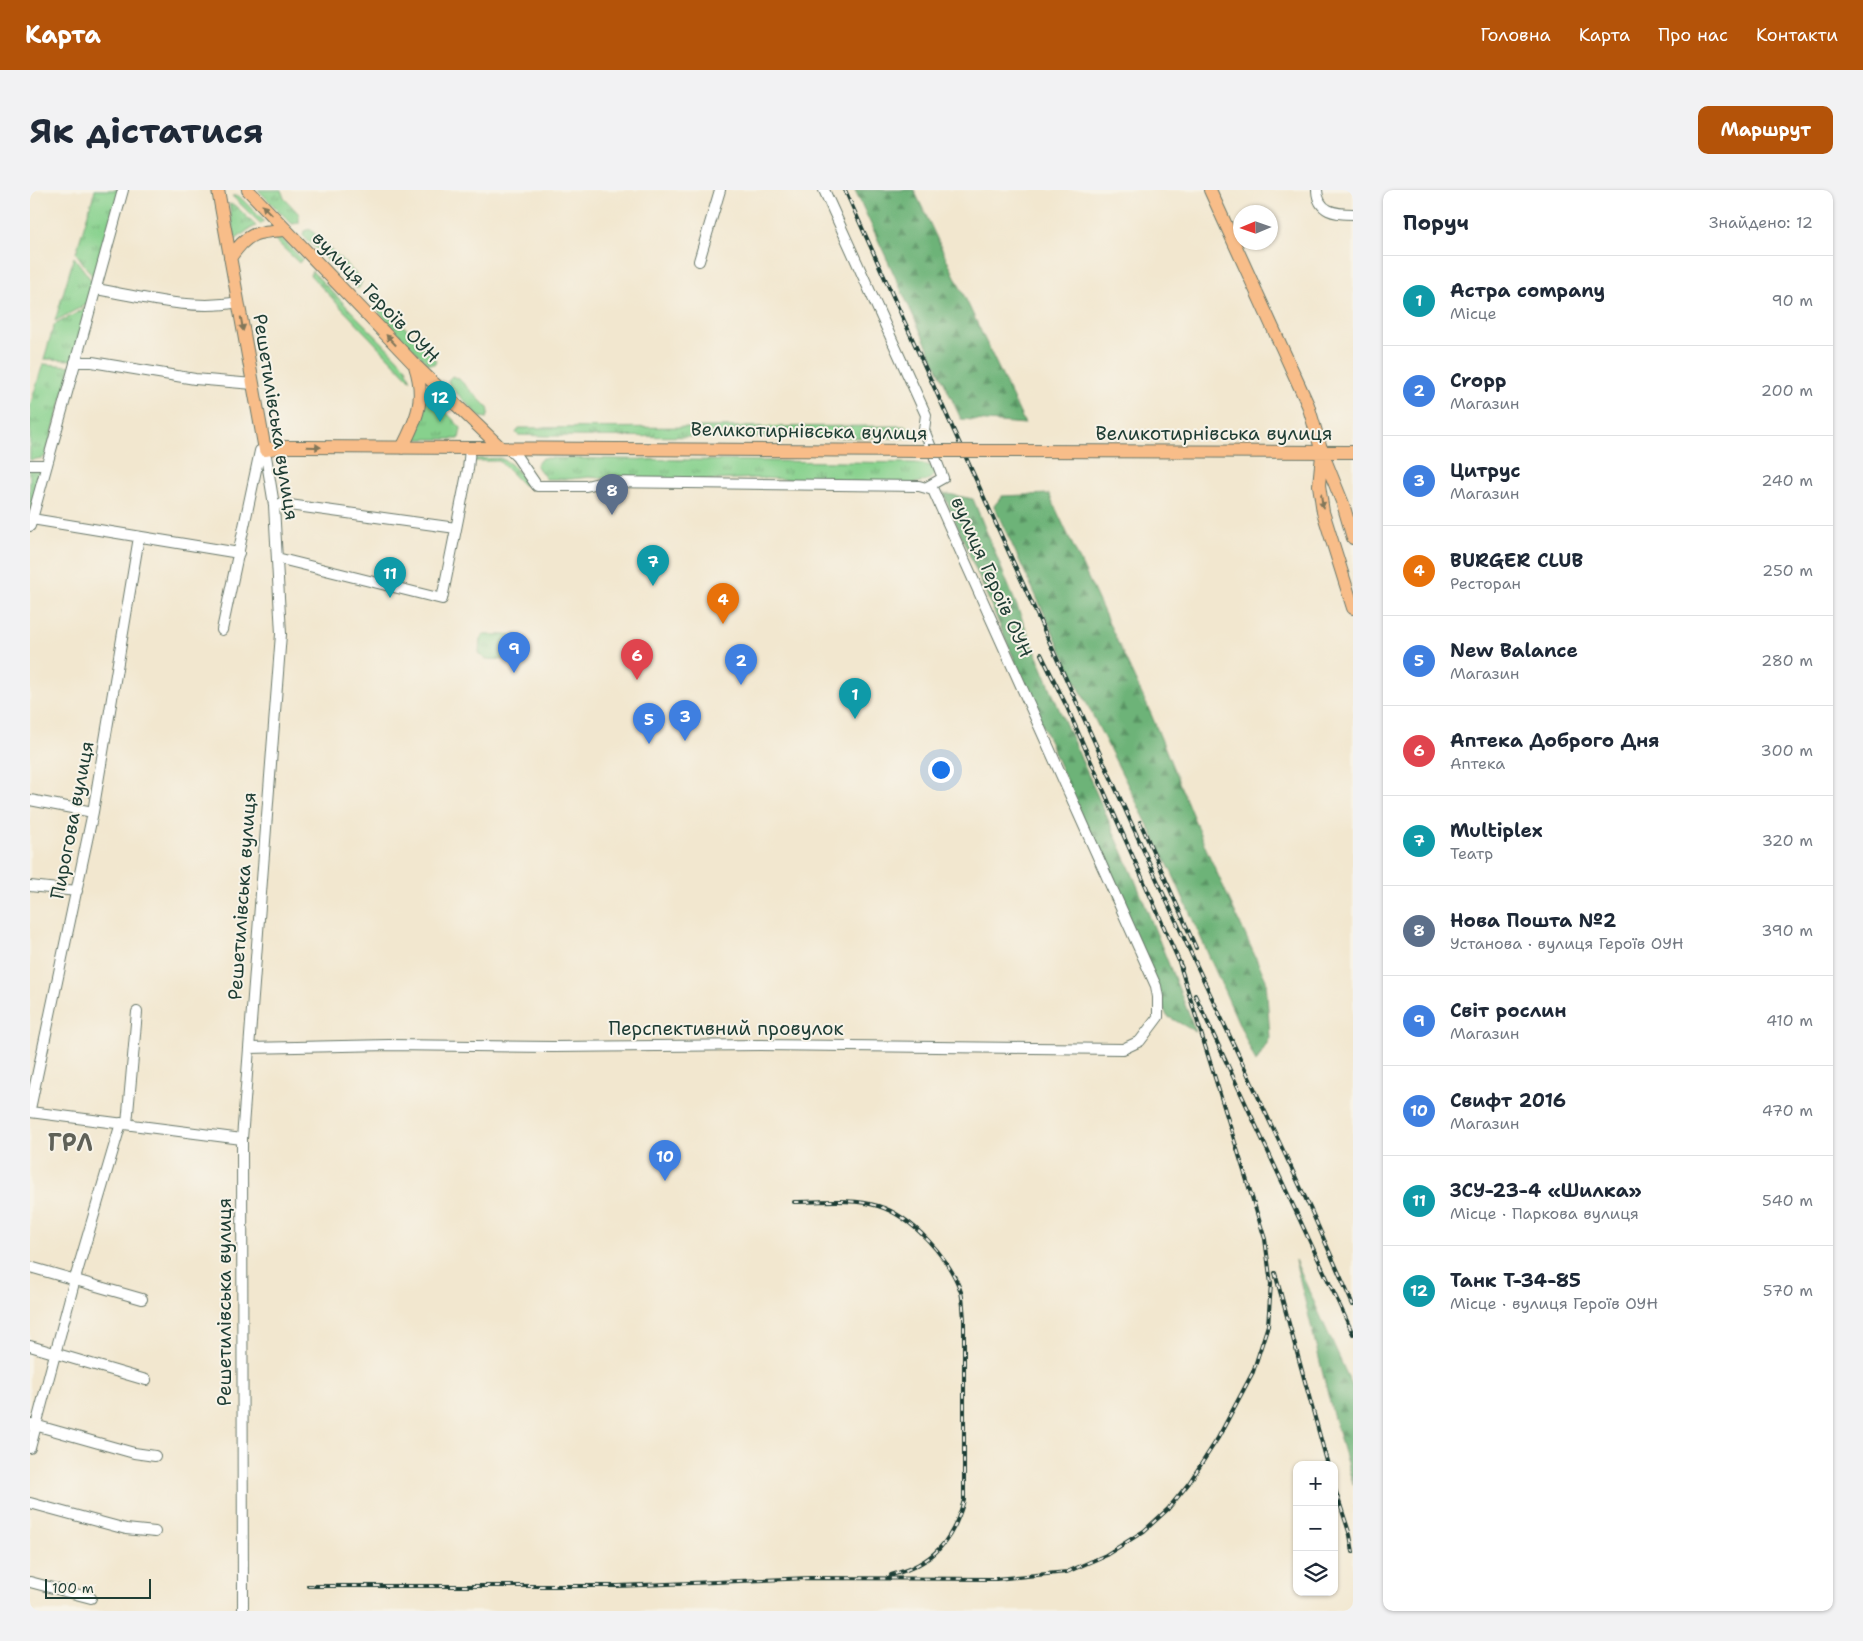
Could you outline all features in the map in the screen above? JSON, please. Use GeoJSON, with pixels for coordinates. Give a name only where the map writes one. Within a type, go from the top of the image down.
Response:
{"type":"FeatureCollection","features":[{"type":"Feature","properties":{"kind":"main road","name":"Решетилівська вулиця"},"geometry":{"type":"LineString","coordinates":[[218,190],[265,450]]}},
{"type":"Feature","properties":{"kind":"main road","name":"вулиця Героїв ОУН"},"geometry":{"type":"LineString","coordinates":[[248,190],[415,365],[505,448]]}},
{"type":"Feature","properties":{"kind":"main road"},"geometry":{"type":"LineString","coordinates":[[1210,190],[1313,416],[1322,452],[1343,504],[1352,536],[1332,541]]}},
{"type":"Feature","properties":{"kind":"main road"},"geometry":{"type":"LineString","coordinates":[[230,258],[240,243],[250,236],[264,232],[286,230]]}},
{"type":"Feature","properties":{"kind":"main road"},"geometry":{"type":"LineString","coordinates":[[402,448],[414,425],[419,406],[420,387],[415,365]]}},
{"type":"Feature","properties":{"kind":"main road","name":"Великотирнівська вулиця"},"geometry":{"type":"LineString","coordinates":[[265,450],[280,447],[297,447],[1353,452]]}},
{"type":"Feature","properties":{"kind":"main road"},"geometry":{"type":"LineString","coordinates":[[1322,452],[1319,485],[1323,512],[1353,608]]}},
{"type":"Feature","properties":{"kind":"street"},"geometry":{"type":"LineString","coordinates":[[123,190],[31,523],[140,537],[239,553]]}},
{"type":"Feature","properties":{"kind":"street"},"geometry":{"type":"LineString","coordinates":[[699,261],[720,190]]}},
{"type":"Feature","properties":{"kind":"street"},"geometry":{"type":"LineString","coordinates":[[824,190],[926,415],[924,430],[943,478],[927,487]]}},
{"type":"Feature","properties":{"kind":"street"},"geometry":{"type":"LineString","coordinates":[[1318,190],[1320,202],[1326,210],[1337,214],[1353,214]]}},
{"type":"Feature","properties":{"kind":"street"},"geometry":{"type":"LineString","coordinates":[[96,289],[196,306],[215,306],[238,302]]}},
{"type":"Feature","properties":{"kind":"street"},"geometry":{"type":"LineString","coordinates":[[75,362],[92,362],[195,379],[253,384]]}},
{"type":"Feature","properties":{"kind":"street","name":"вулиця Героїв ОУН"},"geometry":{"type":"LineString","coordinates":[[505,448],[520,461],[538,486],[586,486],[612,482],[927,487],[933,490],[1156,986]]}},
{"type":"Feature","properties":{"kind":"street"},"geometry":{"type":"LineString","coordinates":[[278,558],[442,599],[468,469],[470,449]]}},
{"type":"Feature","properties":{"kind":"street"},"geometry":{"type":"LineString","coordinates":[[222,630],[260,451],[265,450]]}},
{"type":"Feature","properties":{"kind":"street","name":"Решетилівська вулиця"},"geometry":{"type":"LineString","coordinates":[[243,1611],[242,1139],[281,634],[274,505],[265,450]]}},
{"type":"Feature","properties":{"kind":"street"},"geometry":{"type":"LineString","coordinates":[[30,465],[47,465]]}},
{"type":"Feature","properties":{"kind":"street"},"geometry":{"type":"LineString","coordinates":[[274,505],[282,504],[456,528]]}},
{"type":"Feature","properties":{"kind":"street","name":"Пирогова вулиця"},"geometry":{"type":"LineString","coordinates":[[30,1110],[93,812],[140,537]]}},
{"type":"Feature","properties":{"kind":"street"},"geometry":{"type":"LineString","coordinates":[[30,800],[93,812]]}},
{"type":"Feature","properties":{"kind":"street"},"geometry":{"type":"LineString","coordinates":[[30,886],[77,892]]}},
{"type":"Feature","properties":{"kind":"street","name":"Перспективний провулок"},"geometry":{"type":"LineString","coordinates":[[249,1048],[389,1045],[562,1047],[780,1045],[1123,1049],[1140,1041],[1158,1017],[1156,986]]}},
{"type":"Feature","properties":{"kind":"street"},"geometry":{"type":"LineString","coordinates":[[30,1448],[33,1425],[55,1354],[75,1279],[124,1124],[137,1012]]}},
{"type":"Feature","properties":{"kind":"street"},"geometry":{"type":"LineString","coordinates":[[30,1110],[242,1139]]}},
{"type":"Feature","properties":{"kind":"street"},"geometry":{"type":"LineString","coordinates":[[30,1267],[142,1299]]}},
{"type":"Feature","properties":{"kind":"street"},"geometry":{"type":"LineString","coordinates":[[30,1346],[146,1380]]}},
{"type":"Feature","properties":{"kind":"street"},"geometry":{"type":"LineString","coordinates":[[33,1425],[134,1453],[155,1456]]}},
{"type":"Feature","properties":{"kind":"street"},"geometry":{"type":"LineString","coordinates":[[30,1503],[126,1529],[155,1532]]}},
{"type":"Feature","properties":{"kind":"street"},"geometry":{"type":"LineString","coordinates":[[30,1582],[91,1598]]}},
{"type":"Feature","properties":{"kind":"green space"},"geometry":{"type":"Polygon","coordinates":[[[95,190],[121,190],[95,280],[76,253],[95,190]]]}},
{"type":"Feature","properties":{"kind":"green space"},"geometry":{"type":"Polygon","coordinates":[[[258,190],[281,190],[284,198],[299,214],[299,223],[292,224],[258,190]]]}},
{"type":"Feature","properties":{"kind":"green space"},"geometry":{"type":"Polygon","coordinates":[[[855,190],[914,190],[1025,424],[961,419],[855,190]]]}},
{"type":"Feature","properties":{"kind":"green space"},"geometry":{"type":"Polygon","coordinates":[[[232,196],[239,196],[264,221],[261,224],[232,196]]]}},
{"type":"Feature","properties":{"kind":"green space"},"geometry":{"type":"Polygon","coordinates":[[[229,204],[236,206],[256,226],[235,240],[229,204]]]}},
{"type":"Feature","properties":{"kind":"green space"},"geometry":{"type":"Polygon","coordinates":[[[310,229],[362,281],[359,288],[356,288],[303,236],[304,231],[310,229]]]}},
{"type":"Feature","properties":{"kind":"green space"},"geometry":{"type":"Polygon","coordinates":[[[270,235],[279,236],[302,259],[299,263],[270,235]]]}},
{"type":"Feature","properties":{"kind":"green space"},"geometry":{"type":"Polygon","coordinates":[[[74,257],[94,284],[89,303],[55,321],[74,257]]]}},
{"type":"Feature","properties":{"kind":"green space"},"geometry":{"type":"Polygon","coordinates":[[[312,271],[406,367],[411,381],[310,275],[312,271]]]}},
{"type":"Feature","properties":{"kind":"green space"},"geometry":{"type":"Polygon","coordinates":[[[381,306],[385,307],[432,355],[436,361],[434,364],[428,364],[379,313],[378,308],[381,306]]]}},
{"type":"Feature","properties":{"kind":"green space"},"geometry":{"type":"Polygon","coordinates":[[[88,307],[73,360],[44,359],[54,325],[88,307]]]}},
{"type":"Feature","properties":{"kind":"green space"},"geometry":{"type":"Polygon","coordinates":[[[43,364],[71,366],[46,455],[43,458],[30,460],[30,406],[43,364]]]}},
{"type":"Feature","properties":{"kind":"green space"},"geometry":{"type":"Polygon","coordinates":[[[452,376],[458,378],[488,408],[487,418],[480,417],[450,386],[448,380],[452,376]]]}},
{"type":"Feature","properties":{"kind":"green space"},"geometry":{"type":"Polygon","coordinates":[[[428,393],[461,428],[459,439],[412,439],[428,393]]]}},
{"type":"Feature","properties":{"kind":"green space"},"geometry":{"type":"Polygon","coordinates":[[[904,426],[917,429],[922,433],[923,438],[544,436],[518,435],[516,433],[519,428],[904,426]]]}},
{"type":"Feature","properties":{"kind":"green space"},"geometry":{"type":"Polygon","coordinates":[[[500,458],[516,469],[527,485],[523,485],[499,461],[473,461],[473,459],[500,458]]]}},
{"type":"Feature","properties":{"kind":"green space"},"geometry":{"type":"Polygon","coordinates":[[[542,458],[916,463],[937,467],[931,478],[911,484],[758,478],[713,480],[589,477],[546,479],[536,465],[542,458]]]}},
{"type":"Feature","properties":{"kind":"green space"},"geometry":{"type":"Polygon","coordinates":[[[30,467],[39,470],[40,475],[30,512],[30,467]]]}},
{"type":"Feature","properties":{"kind":"green space"},"geometry":{"type":"Polygon","coordinates":[[[943,493],[973,499],[1059,709],[1135,880],[1196,1032],[1167,1016],[943,493]]]}},
{"type":"Feature","properties":{"kind":"green space"},"geometry":{"type":"Polygon","coordinates":[[[1049,494],[1151,714],[1207,851],[1266,980],[1270,1038],[1256,1062],[1173,875],[1078,686],[994,506],[1002,496],[1049,494]]]}},
{"type":"Feature","properties":{"kind":"green space"},"geometry":{"type":"Polygon","coordinates":[[[483,635],[517,635],[522,637],[524,652],[514,660],[485,659],[479,654],[480,639],[483,635]]]}},
{"type":"Feature","properties":{"kind":"green space"},"geometry":{"type":"Polygon","coordinates":[[[1295,1260],[1353,1388],[1353,1484],[1333,1415],[1295,1260]]]}},
{"type":"Feature","properties":{"kind":"railway"},"geometry":{"type":"LineString","coordinates":[[845,190],[1162,891],[1311,1210],[1353,1305]]}},
{"type":"Feature","properties":{"kind":"railway"},"geometry":{"type":"LineString","coordinates":[[1041,654],[1066,705],[1182,968]]}},
{"type":"Feature","properties":{"kind":"railway"},"geometry":{"type":"LineString","coordinates":[[1140,822],[1196,948]]}},
{"type":"Feature","properties":{"kind":"railway"},"geometry":{"type":"LineString","coordinates":[[308,1586],[618,1586],[810,1578],[996,1579],[1067,1572],[1106,1555],[1144,1531],[1168,1509],[1189,1483],[1218,1438],[1253,1372],[1268,1325],[1271,1284],[1265,1239],[1179,962]]}},
{"type":"Feature","properties":{"kind":"railway"},"geometry":{"type":"LineString","coordinates":[[1195,995],[1353,1334]]}},
{"type":"Feature","properties":{"kind":"railway"},"geometry":{"type":"LineString","coordinates":[[794,1202],[858,1202],[891,1211],[904,1219],[928,1240],[948,1266],[961,1292],[964,1318],[964,1500],[954,1527],[939,1549],[919,1564],[891,1575]]}},
{"type":"Feature","properties":{"kind":"railway"},"geometry":{"type":"LineString","coordinates":[[1275,1273],[1327,1461]]}},
{"type":"Feature","properties":{"kind":"railway"},"geometry":{"type":"LineString","coordinates":[[1338,1498],[1350,1535],[1353,1552]]}},
{"type":"Feature","properties":{"kind":"place","name":"Танк Т-34-85"},"geometry":{"type":"Point","coordinates":[440,422]}},
{"type":"Feature","properties":{"kind":"place","name":"Нова Пошта №2"},"geometry":{"type":"Point","coordinates":[612,515]}},
{"type":"Feature","properties":{"kind":"place","name":"Multiplex"},"geometry":{"type":"Point","coordinates":[653,586]}},
{"type":"Feature","properties":{"kind":"place","name":"ЗСУ-23-4 «Шилка»"},"geometry":{"type":"Point","coordinates":[390,598]}},
{"type":"Feature","properties":{"kind":"place","name":"BURGER CLUB"},"geometry":{"type":"Point","coordinates":[723,624]}},
{"type":"Feature","properties":{"kind":"place","name":"Світ рослин"},"geometry":{"type":"Point","coordinates":[514,673]}},
{"type":"Feature","properties":{"kind":"place","name":"Аптека Доброго Дня"},"geometry":{"type":"Point","coordinates":[637,680]}},
{"type":"Feature","properties":{"kind":"place","name":"Cropp"},"geometry":{"type":"Point","coordinates":[741,685]}},
{"type":"Feature","properties":{"kind":"place","name":"Астра company"},"geometry":{"type":"Point","coordinates":[855,719]}},
{"type":"Feature","properties":{"kind":"place","name":"Цитрус"},"geometry":{"type":"Point","coordinates":[685,741]}},
{"type":"Feature","properties":{"kind":"place","name":"New Balance"},"geometry":{"type":"Point","coordinates":[649,744]}},
{"type":"Feature","properties":{"kind":"place","name":"Свифт 2016"},"geometry":{"type":"Point","coordinates":[665,1181]}},
{"type":"Feature","properties":{"kind":"district","name":"ГРЛ"},"geometry":{"type":"Point","coordinates":[71,1143]}}]}
